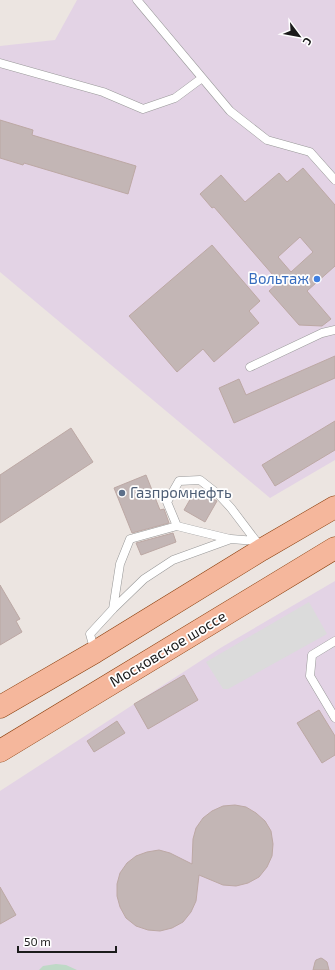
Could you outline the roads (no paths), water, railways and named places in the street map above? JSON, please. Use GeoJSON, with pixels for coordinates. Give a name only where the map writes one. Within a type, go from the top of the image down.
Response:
{"type":"FeatureCollection","features":[{"type":"Feature","properties":{"kind":"main road"},"geometry":{"type":"LineString","coordinates":[[0,707],[95,652],[258,546],[335,507]]}},
{"type":"Feature","properties":{"kind":"main road","name":"Московское шоссе"},"geometry":{"type":"LineString","coordinates":[[0,751],[335,548]]}},
{"type":"Feature","properties":{"kind":"lane"},"geometry":{"type":"LineString","coordinates":[[138,0],[230,111],[267,140],[310,152],[335,180]]}},
{"type":"Feature","properties":{"kind":"lane"},"geometry":{"type":"LineString","coordinates":[[0,63],[103,92],[143,109],[175,98],[202,78]]}},
{"type":"Feature","properties":{"kind":"lane"},"geometry":{"type":"LineString","coordinates":[[250,367],[322,333],[335,330]]}},
{"type":"Feature","properties":{"kind":"lane"},"geometry":{"type":"LineString","coordinates":[[177,526],[167,502],[179,481],[200,480],[219,495],[231,508],[258,546]]}},
{"type":"Feature","properties":{"kind":"lane"},"geometry":{"type":"LineString","coordinates":[[113,609],[120,564],[130,539],[177,526],[258,546]]}},
{"type":"Feature","properties":{"kind":"lane"},"geometry":{"type":"LineString","coordinates":[[95,652],[90,634],[144,579],[173,560],[231,539]]}},
{"type":"Feature","properties":{"kind":"lane"},"geometry":{"type":"LineString","coordinates":[[335,642],[312,655],[310,676],[335,718]]}},
{"type":"Feature","properties":{"kind":"place","name":"Вольтаж"},"geometry":{"type":"Point","coordinates":[317,279]}},
{"type":"Feature","properties":{"kind":"place","name":"Газпромнефть"},"geometry":{"type":"Point","coordinates":[122,493]}}]}
